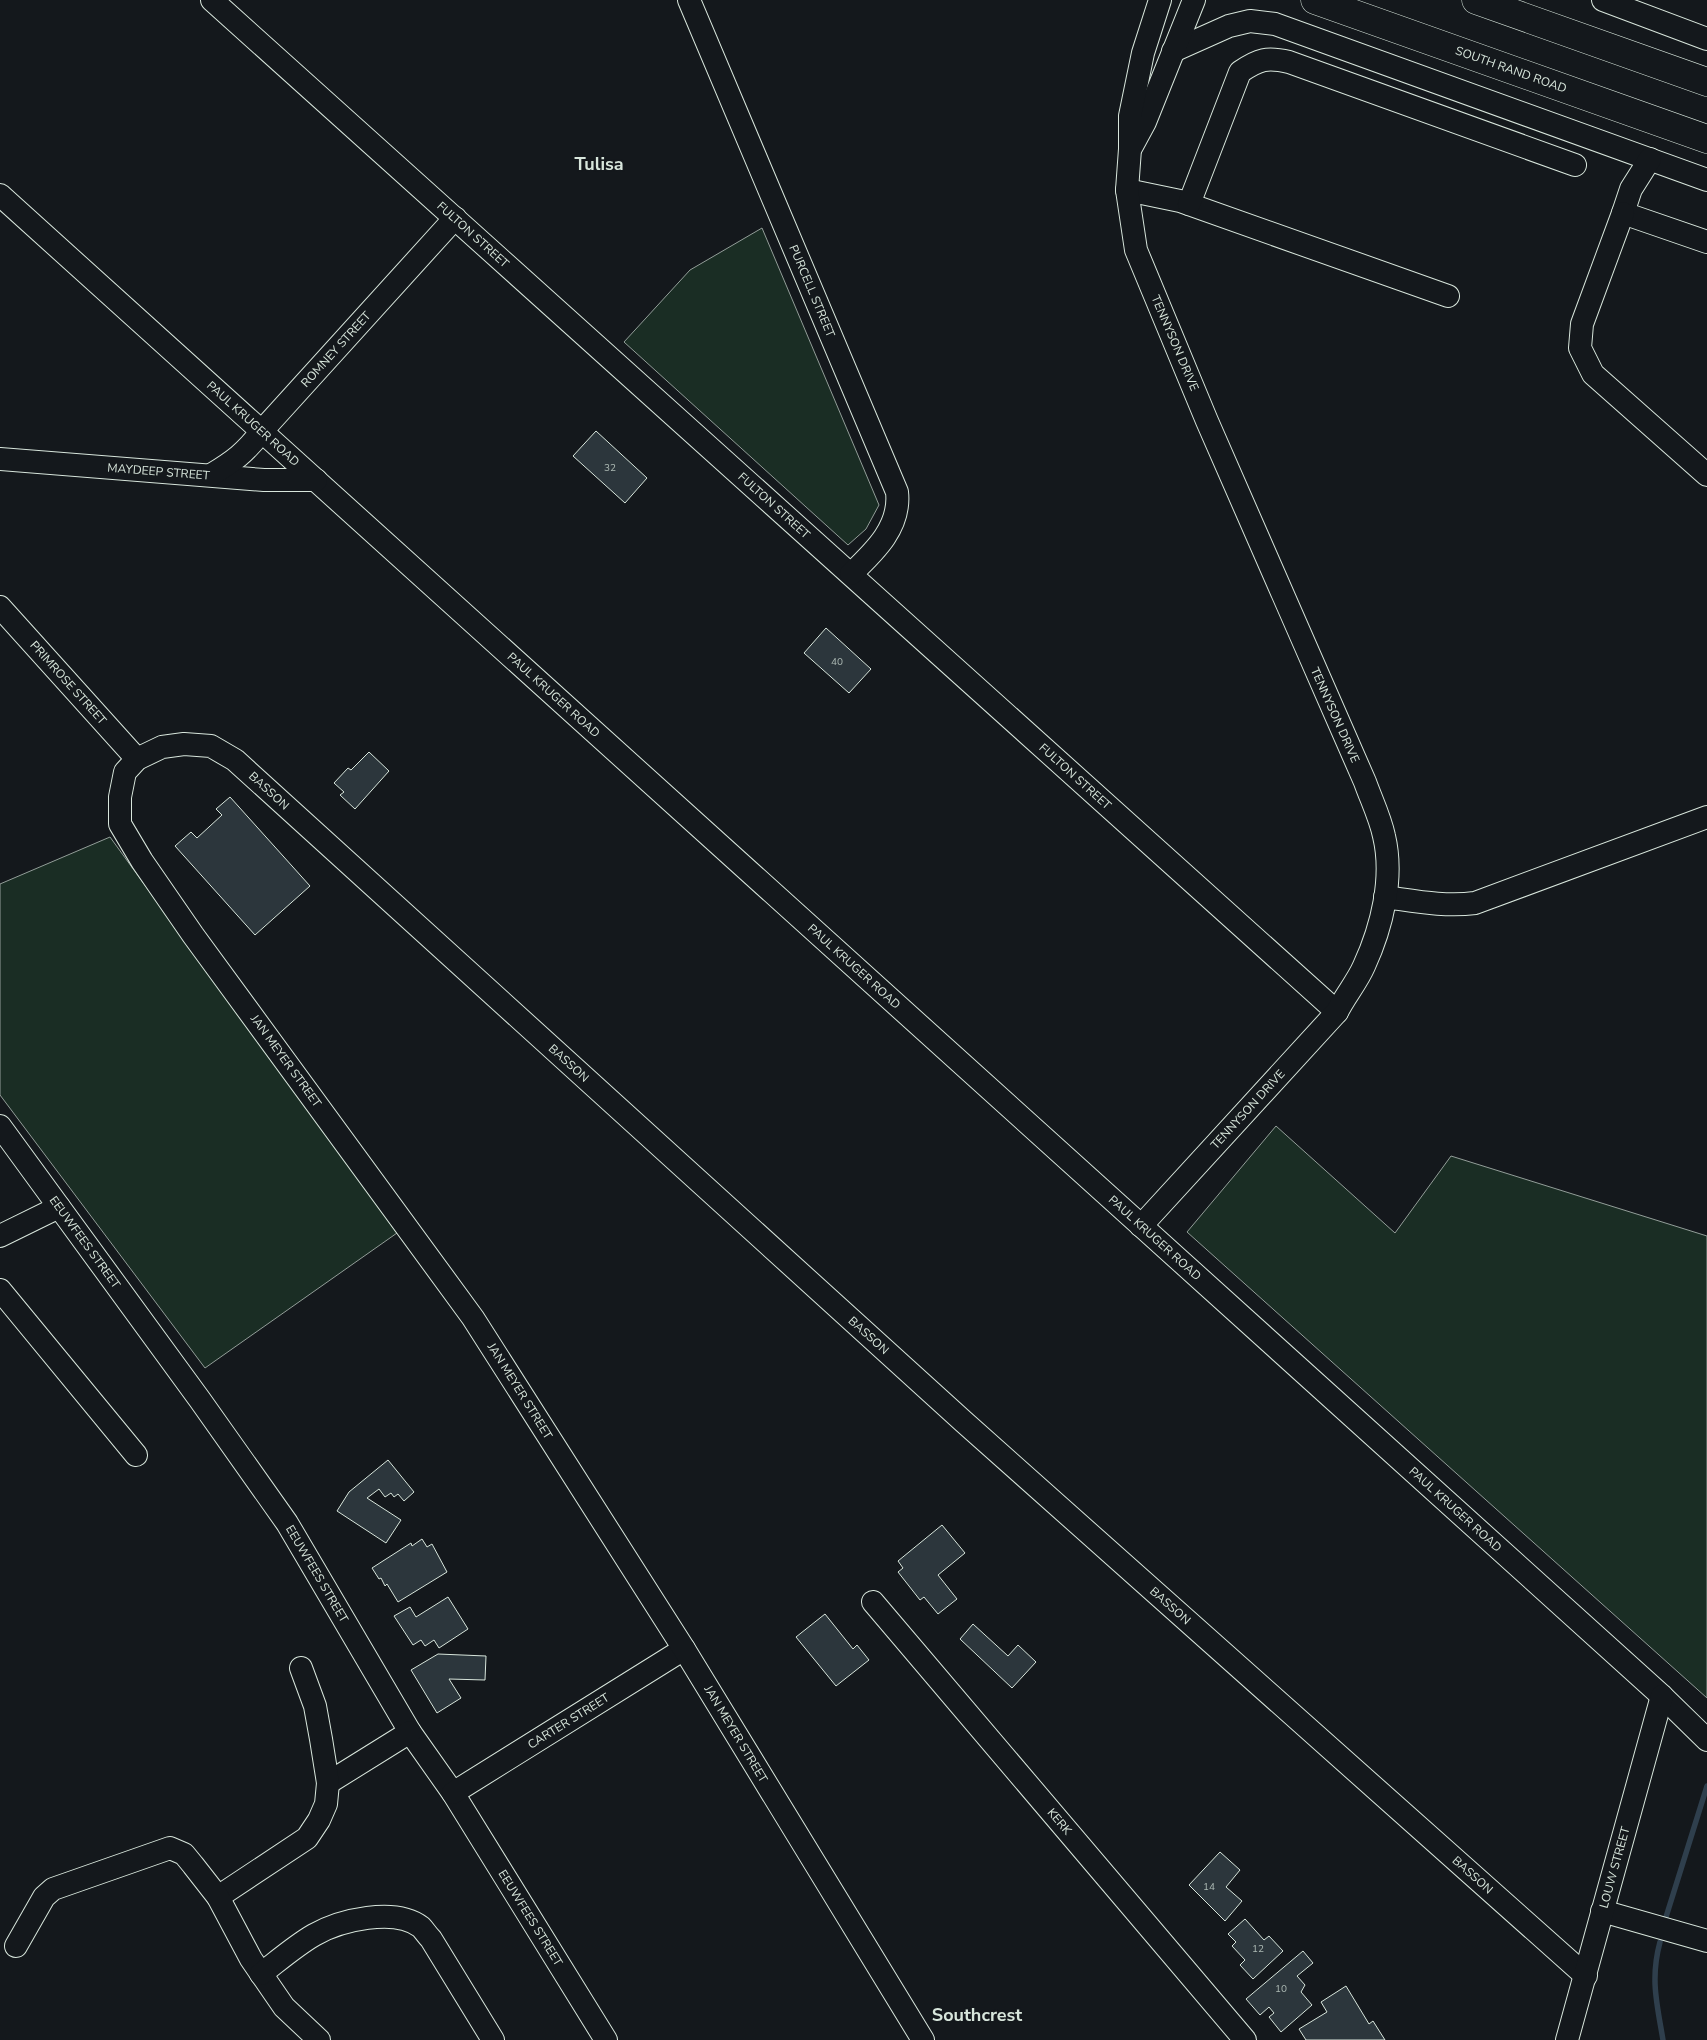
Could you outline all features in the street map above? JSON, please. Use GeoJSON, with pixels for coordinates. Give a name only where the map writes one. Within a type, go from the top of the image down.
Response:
{"type":"FeatureCollection","features":[{"type":"Feature","properties":{"kind":"main road","name":"SOUTH RAND ROAD"},"geometry":{"type":"LineString","coordinates":[[1315,0],[1707,138]]}},
{"type":"Feature","properties":{"kind":"main road"},"geometry":{"type":"LineString","coordinates":[[1476,0],[1707,82]]}},
{"type":"Feature","properties":{"kind":"street","name":"FULTON STREET"},"geometry":{"type":"LineString","coordinates":[[212,0],[1337,1012]]}},
{"type":"Feature","properties":{"kind":"street","name":"PURCELL STREET"},"geometry":{"type":"LineString","coordinates":[[689,0],[896,492],[898,506],[894,521],[885,537],[851,574]]}},
{"type":"Feature","properties":{"kind":"street","name":"TENNYSON DRIVE"},"geometry":{"type":"LineString","coordinates":[[1141,1226],[1337,1012],[1344,997],[1363,968],[1373,943],[1385,897],[1387,853],[1384,834],[1378,817],[1136,250],[1127,190],[1130,116],[1143,54],[1160,0]]}},
{"type":"Feature","properties":{"kind":"street","name":"TENNYSON DRIVE"},"geometry":{"type":"LineString","coordinates":[[1130,149],[1145,122],[1194,0]]}},
{"type":"Feature","properties":{"kind":"street"},"geometry":{"type":"LineString","coordinates":[[1603,0],[1707,39]]}},
{"type":"Feature","properties":{"kind":"street"},"geometry":{"type":"LineString","coordinates":[[1173,52],[1229,26],[1250,21],[1275,24],[1707,180]]}},
{"type":"Feature","properties":{"kind":"street"},"geometry":{"type":"LineString","coordinates":[[1190,204],[1240,72],[1259,60],[1272,58],[1290,62],[1574,165]]}},
{"type":"Feature","properties":{"kind":"street"},"geometry":{"type":"LineString","coordinates":[[1650,159],[1632,188],[1582,324],[1580,348],[1593,374],[1707,475]]}},
{"type":"Feature","properties":{"kind":"street"},"geometry":{"type":"LineString","coordinates":[[1127,190],[1190,204],[1448,296]]}},
{"type":"Feature","properties":{"kind":"street","name":"PAUL KRUGER ROAD"},"geometry":{"type":"LineString","coordinates":[[0,195],[1662,1696],[1707,1740]]}},
{"type":"Feature","properties":{"kind":"street"},"geometry":{"type":"LineString","coordinates":[[1623,213],[1707,242]]}},
{"type":"Feature","properties":{"kind":"street","name":"ROMNEY STREET"},"geometry":{"type":"LineString","coordinates":[[211,475],[236,460],[249,448],[261,432],[455,218]]}},
{"type":"Feature","properties":{"kind":"street","name":"MAYDEEP STREET"},"geometry":{"type":"LineString","coordinates":[[0,459],[264,480],[316,480]]}},
{"type":"Feature","properties":{"kind":"street","name":"PRIMROSE STREET"},"geometry":{"type":"LineString","coordinates":[[0,607],[137,759]]}},
{"type":"Feature","properties":{"kind":"street","name":"BASSON"},"geometry":{"type":"LineString","coordinates":[[137,759],[162,747],[184,744],[211,746],[235,760],[957,1416],[1586,1976]]}},
{"type":"Feature","properties":{"kind":"street","name":"JAN MEYER STREET"},"geometry":{"type":"LineString","coordinates":[[137,759],[125,772],[120,797],[120,824],[142,861],[193,936],[474,1318],[684,1649],[923,2040]]}},
{"type":"Feature","properties":{"kind":"street"},"geometry":{"type":"LineString","coordinates":[[1385,897],[1458,906],[1475,903],[1707,817]]}},
{"type":"Feature","properties":{"kind":"street","name":"EEUWFEES STREET"},"geometry":{"type":"LineString","coordinates":[[0,1126],[200,1400],[287,1523],[410,1732],[453,1793],[606,2040]]}},
{"type":"Feature","properties":{"kind":"street"},"geometry":{"type":"LineString","coordinates":[[0,1236],[59,1207]]}},
{"type":"Feature","properties":{"kind":"street"},"geometry":{"type":"LineString","coordinates":[[0,1290],[136,1455]]}},
{"type":"Feature","properties":{"kind":"street","name":"KERK"},"geometry":{"type":"LineString","coordinates":[[874,1602],[1245,2040]]}},
{"type":"Feature","properties":{"kind":"street","name":"CARTER STREET"},"geometry":{"type":"LineString","coordinates":[[453,1793],[684,1649]]}},
{"type":"Feature","properties":{"kind":"street"},"geometry":{"type":"LineString","coordinates":[[218,1897],[307,1838],[319,1820],[326,1804],[328,1782],[315,1706],[301,1668]]}},
{"type":"Feature","properties":{"kind":"street","name":"LOUW STREET"},"geometry":{"type":"LineString","coordinates":[[1567,2040],[1662,1696]]}},
{"type":"Feature","properties":{"kind":"street"},"geometry":{"type":"LineString","coordinates":[[328,1782],[410,1732]]}},
{"type":"Feature","properties":{"kind":"street"},"geometry":{"type":"LineString","coordinates":[[16,1946],[44,1897],[53,1889],[170,1848],[184,1854],[218,1897],[251,1959],[284,2007],[319,2040]]}},
{"type":"Feature","properties":{"kind":"street"},"geometry":{"type":"LineString","coordinates":[[1602,1911],[1707,1941]]}},
{"type":"Feature","properties":{"kind":"street"},"geometry":{"type":"LineString","coordinates":[[261,1974],[300,1944],[330,1927],[393,1916],[420,1927],[431,1939],[493,2040]]}},
{"type":"Feature","properties":{"kind":"green space"},"geometry":{"type":"Polygon","coordinates":[[[762,228],[879,505],[866,529],[848,545],[624,342],[690,270],[762,228]]]}},
{"type":"Feature","properties":{"kind":"green space"},"geometry":{"type":"Polygon","coordinates":[[[110,837],[397,1233],[205,1368],[0,1095],[0,884],[110,837]]]}},
{"type":"Feature","properties":{"kind":"green space"},"geometry":{"type":"Polygon","coordinates":[[[1276,1126],[1395,1233],[1451,1156],[1707,1236],[1707,1698],[1187,1232],[1276,1126]]]}},
{"type":"Feature","properties":{"kind":"building"},"geometry":{"type":"Polygon","coordinates":[[[596,431],[647,478],[625,503],[573,456],[596,431]]]}},
{"type":"Feature","properties":{"kind":"building"},"geometry":{"type":"Polygon","coordinates":[[[826,628],[871,669],[849,693],[804,653],[826,628]]]}},
{"type":"Feature","properties":{"kind":"building"},"geometry":{"type":"Polygon","coordinates":[[[369,752],[389,771],[355,809],[340,795],[344,792],[334,783],[348,768],[351,770],[369,752]]]}},
{"type":"Feature","properties":{"kind":"building"},"geometry":{"type":"Polygon","coordinates":[[[230,797],[310,886],[255,935],[175,846],[191,832],[197,838],[222,815],[216,809],[230,797]]]}},
{"type":"Feature","properties":{"kind":"building"},"geometry":{"type":"Polygon","coordinates":[[[388,1460],[414,1492],[404,1501],[398,1494],[394,1497],[391,1493],[385,1497],[379,1489],[367,1498],[401,1520],[386,1543],[337,1511],[349,1492],[388,1460]]]}},
{"type":"Feature","properties":{"kind":"building"},"geometry":{"type":"Polygon","coordinates":[[[942,1525],[965,1553],[938,1575],[957,1599],[938,1614],[924,1597],[920,1600],[898,1572],[903,1568],[898,1561],[942,1525]]]}},
{"type":"Feature","properties":{"kind":"building"},"geometry":{"type":"Polygon","coordinates":[[[422,1539],[427,1547],[432,1544],[447,1572],[398,1602],[387,1584],[385,1586],[372,1568],[411,1543],[412,1546],[422,1539]]]}},
{"type":"Feature","properties":{"kind":"building"},"geometry":{"type":"Polygon","coordinates":[[[448,1597],[468,1629],[439,1648],[434,1640],[425,1646],[421,1640],[413,1645],[394,1616],[410,1607],[416,1617],[448,1597]]]}},
{"type":"Feature","properties":{"kind":"building"},"geometry":{"type":"Polygon","coordinates":[[[825,1614],[853,1649],[857,1645],[869,1660],[836,1686],[796,1637],[825,1614]]]}},
{"type":"Feature","properties":{"kind":"building"},"geometry":{"type":"Polygon","coordinates":[[[973,1624],[1008,1656],[1018,1645],[1036,1662],[1012,1688],[960,1639],[973,1624]]]}},
{"type":"Feature","properties":{"kind":"building"},"geometry":{"type":"Polygon","coordinates":[[[438,1654],[486,1656],[485,1680],[449,1679],[461,1698],[437,1713],[411,1670],[438,1654]]]}},
{"type":"Feature","properties":{"kind":"building"},"geometry":{"type":"Polygon","coordinates":[[[1220,1852],[1240,1870],[1226,1887],[1242,1901],[1225,1921],[1189,1885],[1220,1852]]]}},
{"type":"Feature","properties":{"kind":"building"},"geometry":{"type":"Polygon","coordinates":[[[1245,1919],[1264,1940],[1269,1936],[1283,1951],[1253,1979],[1240,1965],[1245,1960],[1232,1946],[1236,1942],[1228,1934],[1245,1919]]]}},
{"type":"Feature","properties":{"kind":"building"},"geometry":{"type":"Polygon","coordinates":[[[1303,1951],[1313,1963],[1297,1976],[1305,1985],[1301,1992],[1312,2005],[1281,2032],[1269,2017],[1274,2013],[1269,2007],[1260,2015],[1246,1999],[1303,1951]]]}},
{"type":"Feature","properties":{"kind":"building"},"geometry":{"type":"Polygon","coordinates":[[[1346,1986],[1369,2024],[1373,2021],[1385,2040],[1306,2040],[1299,2029],[1327,2012],[1321,2002],[1346,1986]]]}},
{"type":"Feature","properties":{"kind":"waterway"},"geometry":{"type":"LineString","coordinates":[[1666,1917],[1707,1786]]}},
{"type":"Feature","properties":{"kind":"waterway"},"geometry":{"type":"LineString","coordinates":[[1660,1942],[1655,1968],[1655,1991],[1663,2040]]}},
{"type":"Feature","properties":{"kind":"district","name":"Tulisa"},"geometry":{"type":"Point","coordinates":[599,164]}},
{"type":"Feature","properties":{"kind":"district","name":"Southcrest"},"geometry":{"type":"Point","coordinates":[977,2015]}}]}
